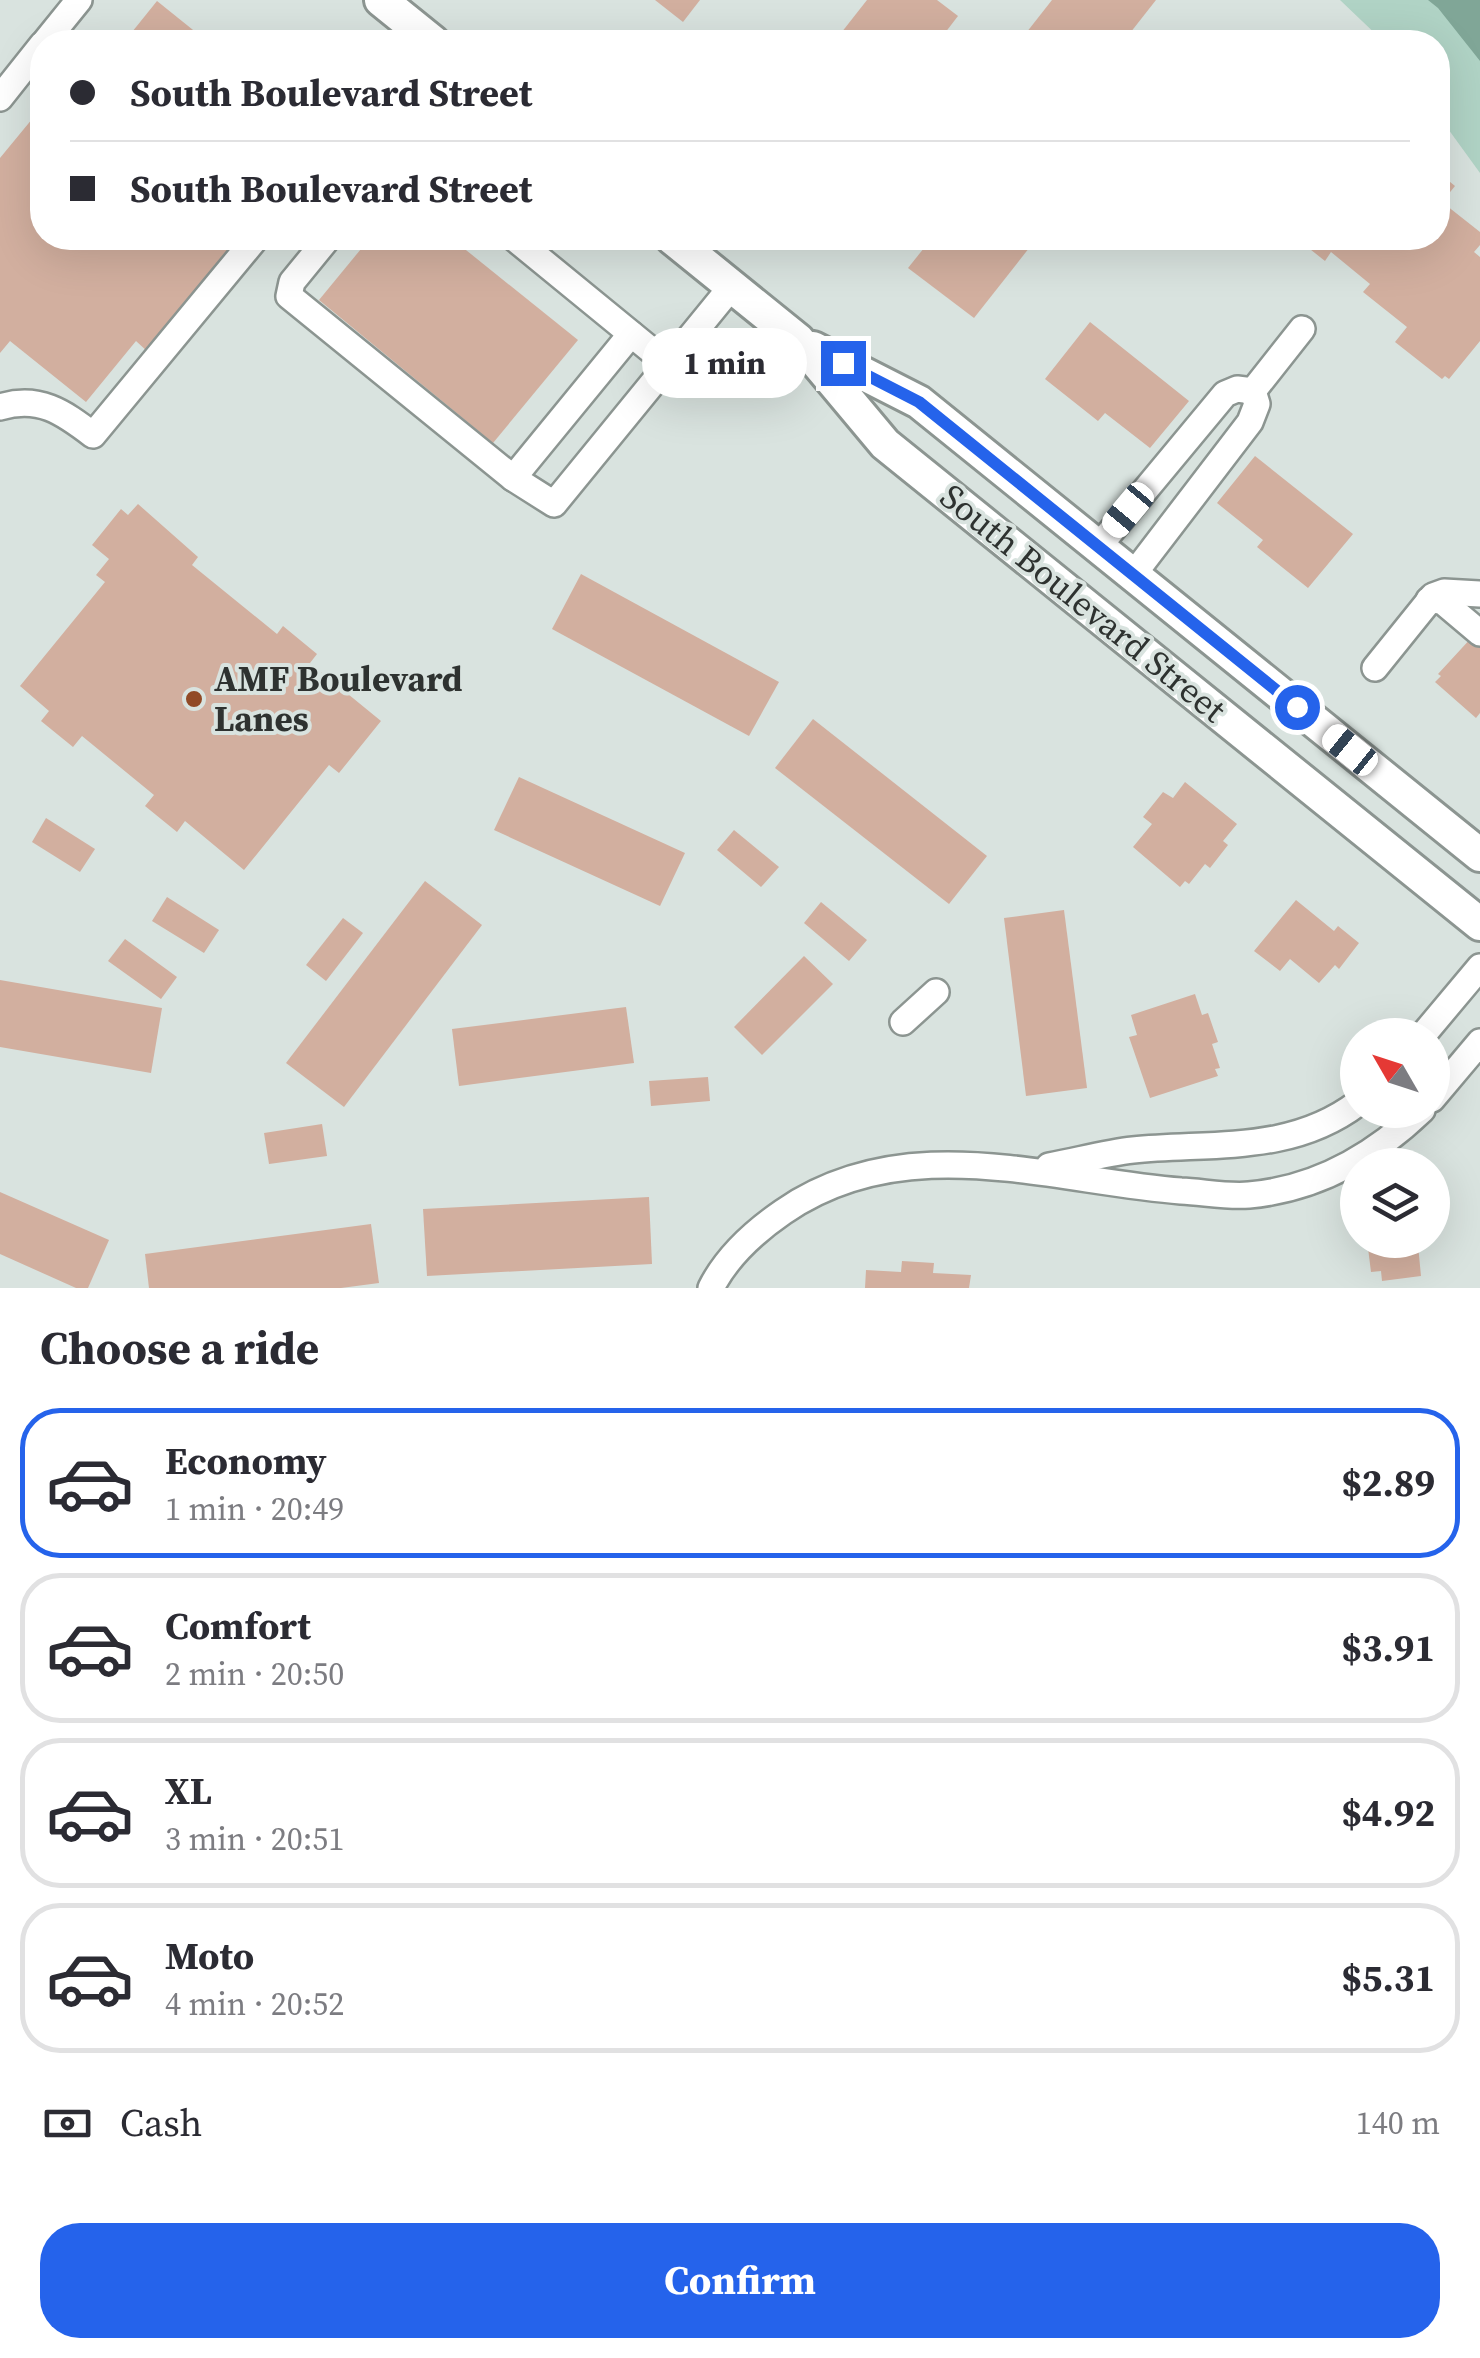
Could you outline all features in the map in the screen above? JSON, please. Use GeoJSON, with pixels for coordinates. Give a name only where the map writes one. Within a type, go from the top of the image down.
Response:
{"type":"FeatureCollection","features":[{"type":"Feature","properties":{"kind":"main road"},"geometry":{"type":"LineString","coordinates":[[382,0],[410,30]]}},
{"type":"Feature","properties":{"kind":"main road","name":"South Boulevard Street"},"geometry":{"type":"LineString","coordinates":[[687,250],[798,340],[886,444],[1480,924]]}},
{"type":"Feature","properties":{"kind":"main road","name":"South Boulevard Street"},"geometry":{"type":"LineString","coordinates":[[798,340],[919,402],[1480,855]]}},
{"type":"Feature","properties":{"kind":"street"},"geometry":{"type":"LineString","coordinates":[[55,30],[79,0]]}},
{"type":"Feature","properties":{"kind":"street"},"geometry":{"type":"LineString","coordinates":[[0,98],[30,61]]}},
{"type":"Feature","properties":{"kind":"street"},"geometry":{"type":"LineString","coordinates":[[0,407],[17,402],[48,405],[93,435],[246,250]]}},
{"type":"Feature","properties":{"kind":"street"},"geometry":{"type":"LineString","coordinates":[[318,250],[292,282],[289,296],[514,478],[562,508],[668,364],[732,286]]}},
{"type":"Feature","properties":{"kind":"street"},"geometry":{"type":"LineString","coordinates":[[528,250],[668,364]]}},
{"type":"Feature","properties":{"kind":"street"},"geometry":{"type":"LineString","coordinates":[[1253,390],[1302,329]]}},
{"type":"Feature","properties":{"kind":"street"},"geometry":{"type":"LineString","coordinates":[[514,478],[630,334]]}},
{"type":"Feature","properties":{"kind":"street"},"geometry":{"type":"LineString","coordinates":[[1098,547],[1225,394],[1236,389],[1253,390]]}},
{"type":"Feature","properties":{"kind":"street"},"geometry":{"type":"LineString","coordinates":[[1133,574],[1250,422],[1257,404],[1253,390]]}},
{"type":"Feature","properties":{"kind":"street"},"geometry":{"type":"LineString","coordinates":[[1375,668],[1430,600],[1444,592],[1480,597]]}},
{"type":"Feature","properties":{"kind":"street"},"geometry":{"type":"LineString","coordinates":[[1430,600],[1455,598],[1480,615]]}},
{"type":"Feature","properties":{"kind":"street"},"geometry":{"type":"LineString","coordinates":[[1430,600],[1440,600],[1480,633]]}},
{"type":"Feature","properties":{"kind":"street"},"geometry":{"type":"LineString","coordinates":[[1438,1018],[1480,967]]}},
{"type":"Feature","properties":{"kind":"street"},"geometry":{"type":"LineString","coordinates":[[903,1022],[936,992]]}},
{"type":"Feature","properties":{"kind":"street"},"geometry":{"type":"LineString","coordinates":[[1450,1078],[1480,1042]]}},
{"type":"Feature","properties":{"kind":"street"},"geometry":{"type":"LineString","coordinates":[[1034,1169],[1132,1150],[1282,1140],[1340,1115]]}},
{"type":"Feature","properties":{"kind":"street"},"geometry":{"type":"LineString","coordinates":[[711,1288],[757,1230],[804,1197],[843,1179],[894,1168],[978,1165],[1034,1169],[1132,1187],[1245,1195],[1306,1183],[1350,1165],[1403,1128]]}},
{"type":"Feature","properties":{"kind":"shaded area"},"geometry":{"type":"Polygon","coordinates":[[[1340,0],[1480,0],[1480,173],[1450,132],[1450,30],[1371,30],[1340,0]]]}},
{"type":"Feature","properties":{"kind":"shaded area"},"geometry":{"type":"Polygon","coordinates":[[[1428,0],[1480,0],[1480,61],[1438,8],[1428,0]]]}},
{"type":"Feature","properties":{"kind":"building"},"geometry":{"type":"Polygon","coordinates":[[[655,0],[700,0],[683,22],[655,0]]]}},
{"type":"Feature","properties":{"kind":"building"},"geometry":{"type":"Polygon","coordinates":[[[867,0],[937,0],[958,16],[947,30],[843,30],[867,0]]]}},
{"type":"Feature","properties":{"kind":"building"},"geometry":{"type":"Polygon","coordinates":[[[1052,0],[1156,0],[1132,30],[1028,30],[1052,0]]]}},
{"type":"Feature","properties":{"kind":"building"},"geometry":{"type":"Polygon","coordinates":[[[157,1],[193,30],[134,30],[157,1]]]}},
{"type":"Feature","properties":{"kind":"building"},"geometry":{"type":"Polygon","coordinates":[[[30,122],[30,250],[230,250],[148,352],[136,341],[86,402],[10,341],[0,353],[0,158],[30,122]]]}},
{"type":"Feature","properties":{"kind":"building"},"geometry":{"type":"Polygon","coordinates":[[[1450,208],[1480,232],[1480,245],[1474,252],[1480,257],[1480,341],[1449,379],[1442,379],[1395,342],[1407,327],[1363,292],[1370,284],[1331,252],[1325,261],[1311,250],[1450,250],[1450,208]]]}},
{"type":"Feature","properties":{"kind":"building"},"geometry":{"type":"Polygon","coordinates":[[[360,250],[466,250],[578,340],[493,443],[319,300],[360,250]]]}},
{"type":"Feature","properties":{"kind":"building"},"geometry":{"type":"Polygon","coordinates":[[[922,250],[1028,250],[974,318],[908,268],[922,250]]]}},
{"type":"Feature","properties":{"kind":"building"},"geometry":{"type":"Polygon","coordinates":[[[1090,322],[1189,401],[1150,448],[1105,413],[1098,421],[1045,379],[1090,322]]]}},
{"type":"Feature","properties":{"kind":"building"},"geometry":{"type":"Polygon","coordinates":[[[1255,456],[1353,534],[1308,588],[1257,547],[1263,540],[1217,503],[1255,456]]]}},
{"type":"Feature","properties":{"kind":"building","name":"AMF Boulevard Lanes"},"geometry":{"type":"Polygon","coordinates":[[[138,504],[198,557],[192,565],[277,634],[283,626],[317,654],[310,663],[381,721],[339,773],[329,765],[244,870],[185,821],[177,832],[145,806],[154,795],[82,736],[73,747],[41,721],[49,711],[20,686],[105,582],[96,575],[109,559],[92,545],[121,509],[128,515],[138,504]]]}},
{"type":"Feature","properties":{"kind":"building"},"geometry":{"type":"Polygon","coordinates":[[[581,574],[779,682],[749,736],[552,629],[581,574]]]}},
{"type":"Feature","properties":{"kind":"building"},"geometry":{"type":"Polygon","coordinates":[[[1473,636],[1480,642],[1480,713],[1476,718],[1435,682],[1473,636]]]}},
{"type":"Feature","properties":{"kind":"building"},"geometry":{"type":"Polygon","coordinates":[[[813,719],[987,856],[949,904],[775,768],[813,719]]]}},
{"type":"Feature","properties":{"kind":"building"},"geometry":{"type":"Polygon","coordinates":[[[519,777],[685,853],[660,906],[494,830],[519,777]]]}},
{"type":"Feature","properties":{"kind":"building"},"geometry":{"type":"Polygon","coordinates":[[[1185,782],[1237,824],[1223,841],[1228,845],[1210,868],[1205,864],[1189,884],[1185,881],[1180,887],[1133,847],[1152,824],[1143,817],[1163,792],[1173,798],[1185,782]]]}},
{"type":"Feature","properties":{"kind":"building"},"geometry":{"type":"Polygon","coordinates":[[[46,818],[95,849],[80,872],[32,842],[46,818]]]}},
{"type":"Feature","properties":{"kind":"building"},"geometry":{"type":"Polygon","coordinates":[[[734,830],[779,867],[761,887],[717,850],[734,830]]]}},
{"type":"Feature","properties":{"kind":"building"},"geometry":{"type":"Polygon","coordinates":[[[425,881],[482,925],[344,1107],[286,1063],[425,881]]]}},
{"type":"Feature","properties":{"kind":"building"},"geometry":{"type":"Polygon","coordinates":[[[167,897],[219,930],[204,953],[152,921],[167,897]]]}},
{"type":"Feature","properties":{"kind":"building"},"geometry":{"type":"Polygon","coordinates":[[[1296,900],[1334,931],[1338,926],[1359,943],[1339,969],[1335,965],[1319,983],[1290,959],[1280,971],[1254,951],[1296,900]]]}},
{"type":"Feature","properties":{"kind":"building"},"geometry":{"type":"Polygon","coordinates":[[[821,902],[867,940],[849,961],[804,923],[821,902]]]}},
{"type":"Feature","properties":{"kind":"building"},"geometry":{"type":"Polygon","coordinates":[[[1064,910],[1087,1088],[1026,1096],[1004,918],[1064,910]]]}},
{"type":"Feature","properties":{"kind":"building"},"geometry":{"type":"Polygon","coordinates":[[[343,918],[363,933],[326,981],[306,965],[343,918]]]}},
{"type":"Feature","properties":{"kind":"building"},"geometry":{"type":"Polygon","coordinates":[[[125,939],[177,977],[161,999],[108,961],[125,939]]]}},
{"type":"Feature","properties":{"kind":"building"},"geometry":{"type":"Polygon","coordinates":[[[804,956],[833,984],[762,1055],[734,1027],[804,956]]]}},
{"type":"Feature","properties":{"kind":"building"},"geometry":{"type":"Polygon","coordinates":[[[0,980],[162,1008],[151,1073],[0,1047],[0,980]]]}},
{"type":"Feature","properties":{"kind":"building"},"geometry":{"type":"Polygon","coordinates":[[[1195,994],[1202,1015],[1208,1013],[1218,1042],[1212,1044],[1220,1068],[1215,1069],[1218,1076],[1150,1098],[1129,1037],[1137,1035],[1131,1015],[1195,994]]]}},
{"type":"Feature","properties":{"kind":"building"},"geometry":{"type":"Polygon","coordinates":[[[626,1007],[634,1063],[459,1086],[452,1029],[626,1007]]]}},
{"type":"Feature","properties":{"kind":"building"},"geometry":{"type":"Polygon","coordinates":[[[708,1077],[710,1101],[651,1106],[649,1081],[708,1077]]]}},
{"type":"Feature","properties":{"kind":"building"},"geometry":{"type":"Polygon","coordinates":[[[322,1124],[327,1156],[269,1164],[264,1133],[322,1124]]]}},
{"type":"Feature","properties":{"kind":"building"},"geometry":{"type":"Polygon","coordinates":[[[0,1192],[109,1240],[88,1288],[76,1288],[0,1254],[0,1192]]]}},
{"type":"Feature","properties":{"kind":"building"},"geometry":{"type":"Polygon","coordinates":[[[649,1197],[652,1264],[427,1276],[423,1209],[649,1197]]]}},
{"type":"Feature","properties":{"kind":"building"},"geometry":{"type":"Polygon","coordinates":[[[371,1224],[379,1283],[341,1288],[149,1288],[145,1254],[371,1224]]]}},
{"type":"Feature","properties":{"kind":"building"},"geometry":{"type":"Polygon","coordinates":[[[1369,1258],[1419,1258],[1421,1276],[1382,1281],[1381,1271],[1371,1272],[1369,1258]]]}},
{"type":"Feature","properties":{"kind":"building"},"geometry":{"type":"Polygon","coordinates":[[[902,1261],[934,1263],[933,1273],[971,1275],[969,1288],[865,1288],[866,1270],[901,1272],[902,1261]]]}},
{"type":"Feature","properties":{"kind":"place","name":"AMF Boulevard Lanes"},"geometry":{"type":"Point","coordinates":[194,699]}},
{"type":"Feature","properties":{"kind":"route"},"geometry":{"type":"LineString","coordinates":[[843,363],[919,402],[1297,707]]}}]}
